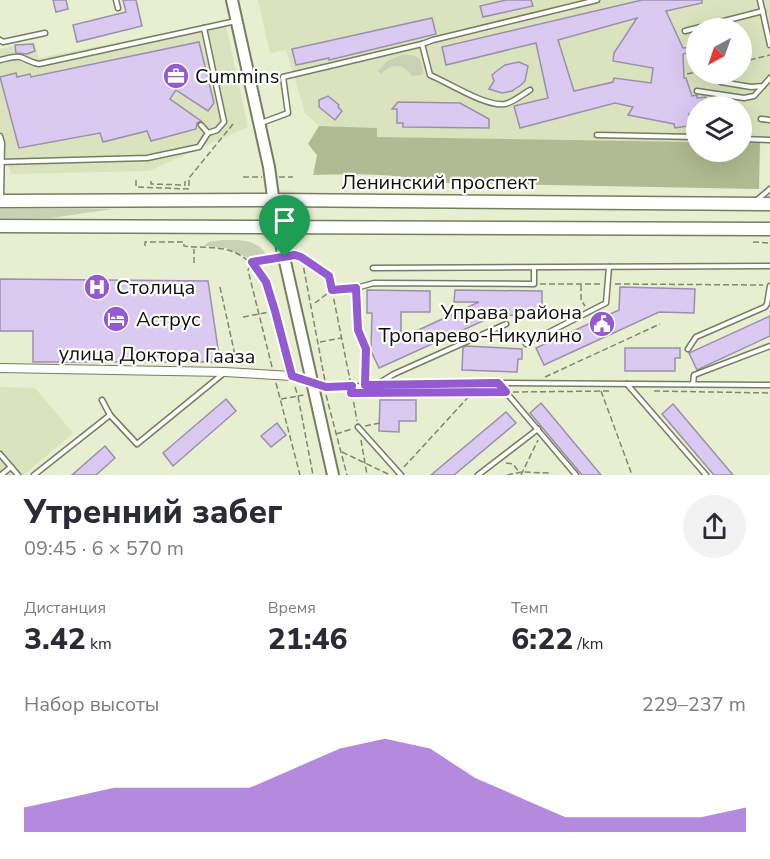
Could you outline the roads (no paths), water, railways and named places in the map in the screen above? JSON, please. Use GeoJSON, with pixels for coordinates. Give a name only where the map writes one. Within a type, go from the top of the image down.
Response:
{"type":"FeatureCollection","features":[{"type":"Feature","properties":{"kind":"main road"},"geometry":{"type":"LineString","coordinates":[[232,0],[260,123],[277,226],[333,475]]}},
{"type":"Feature","properties":{"kind":"main road","name":"Ленинский проспект"},"geometry":{"type":"LineString","coordinates":[[0,201],[274,200],[770,204]]}},
{"type":"Feature","properties":{"kind":"main road"},"geometry":{"type":"LineString","coordinates":[[0,226],[770,230]]}},
{"type":"Feature","properties":{"kind":"street","name":"улица Доктора Гааза"},"geometry":{"type":"LineString","coordinates":[[0,368],[225,372],[292,376],[314,388]]}},
{"type":"Feature","properties":{"kind":"lane"},"geometry":{"type":"LineString","coordinates":[[116,0],[118,8]]}},
{"type":"Feature","properties":{"kind":"lane"},"geometry":{"type":"LineString","coordinates":[[260,123],[288,113],[283,77],[597,0]]}},
{"type":"Feature","properties":{"kind":"lane"},"geometry":{"type":"LineString","coordinates":[[760,0],[770,45]]}},
{"type":"Feature","properties":{"kind":"lane"},"geometry":{"type":"LineString","coordinates":[[684,32],[763,11]]}},
{"type":"Feature","properties":{"kind":"lane"},"geometry":{"type":"LineString","coordinates":[[0,60],[16,56],[39,64],[237,21]]}},
{"type":"Feature","properties":{"kind":"lane"},"geometry":{"type":"LineString","coordinates":[[1,163],[147,158],[199,147],[208,133],[217,130],[224,122],[204,28]]}},
{"type":"Feature","properties":{"kind":"lane"},"geometry":{"type":"LineString","coordinates":[[0,40],[3,42],[45,33]]}},
{"type":"Feature","properties":{"kind":"lane"},"geometry":{"type":"LineString","coordinates":[[422,44],[430,75],[476,97],[496,104],[509,103],[530,90]]}},
{"type":"Feature","properties":{"kind":"lane"},"geometry":{"type":"LineString","coordinates":[[697,91],[744,98],[753,96],[770,78]]}},
{"type":"Feature","properties":{"kind":"lane"},"geometry":{"type":"LineString","coordinates":[[733,84],[763,86]]}},
{"type":"Feature","properties":{"kind":"lane"},"geometry":{"type":"LineString","coordinates":[[761,119],[770,120]]}},
{"type":"Feature","properties":{"kind":"lane"},"geometry":{"type":"LineString","coordinates":[[201,125],[208,133]]}},
{"type":"Feature","properties":{"kind":"lane"},"geometry":{"type":"LineString","coordinates":[[597,135],[686,137]]}},
{"type":"Feature","properties":{"kind":"lane"},"geometry":{"type":"LineString","coordinates":[[0,136],[0,201]]}},
{"type":"Feature","properties":{"kind":"lane"},"geometry":{"type":"LineString","coordinates":[[752,139],[770,140]]}},
{"type":"Feature","properties":{"kind":"lane"},"geometry":{"type":"LineString","coordinates":[[753,204],[770,189]]}},
{"type":"Feature","properties":{"kind":"lane"},"geometry":{"type":"LineString","coordinates":[[373,268],[770,266]]}},
{"type":"Feature","properties":{"kind":"lane"},"geometry":{"type":"LineString","coordinates":[[526,344],[606,303],[609,267]]}},
{"type":"Feature","properties":{"kind":"lane"},"geometry":{"type":"LineString","coordinates":[[365,385],[366,349],[358,330],[356,288],[374,283],[534,284],[534,268]]}},
{"type":"Feature","properties":{"kind":"lane"},"geometry":{"type":"LineString","coordinates":[[688,349],[696,337],[765,307],[768,304],[770,286]]}},
{"type":"Feature","properties":{"kind":"lane"},"geometry":{"type":"LineString","coordinates":[[376,385],[394,374],[506,324]]}},
{"type":"Feature","properties":{"kind":"lane"},"geometry":{"type":"LineString","coordinates":[[693,384],[694,375],[770,346]]}},
{"type":"Feature","properties":{"kind":"lane"},"geometry":{"type":"LineString","coordinates":[[102,400],[110,415],[137,444],[225,372]]}},
{"type":"Feature","properties":{"kind":"lane"},"geometry":{"type":"LineString","coordinates":[[314,388],[498,383],[770,385]]}},
{"type":"Feature","properties":{"kind":"lane"},"geometry":{"type":"LineString","coordinates":[[498,383],[576,475]]}},
{"type":"Feature","properties":{"kind":"lane"},"geometry":{"type":"LineString","coordinates":[[626,384],[706,475]]}},
{"type":"Feature","properties":{"kind":"lane"},"geometry":{"type":"LineString","coordinates":[[34,475],[110,415]]}},
{"type":"Feature","properties":{"kind":"lane"},"geometry":{"type":"LineString","coordinates":[[358,428],[400,474]]}},
{"type":"Feature","properties":{"kind":"lane"},"geometry":{"type":"LineString","coordinates":[[478,475],[538,429]]}},
{"type":"Feature","properties":{"kind":"lane"},"geometry":{"type":"LineString","coordinates":[[0,454],[18,475]]}},
{"type":"Feature","properties":{"kind":"lane"},"geometry":{"type":"LineString","coordinates":[[1,475],[11,467]]}},
{"type":"Feature","properties":{"kind":"place","name":"Cummins"},"geometry":{"type":"Point","coordinates":[176,76]}},
{"type":"Feature","properties":{"kind":"place","name":"Столица"},"geometry":{"type":"Point","coordinates":[97,287]}},
{"type":"Feature","properties":{"kind":"place","name":"Аструс"},"geometry":{"type":"Point","coordinates":[116,319]}},
{"type":"Feature","properties":{"kind":"place","name":"Управа района Тропарево-Никулино"},"geometry":{"type":"Point","coordinates":[602,324]}}]}
